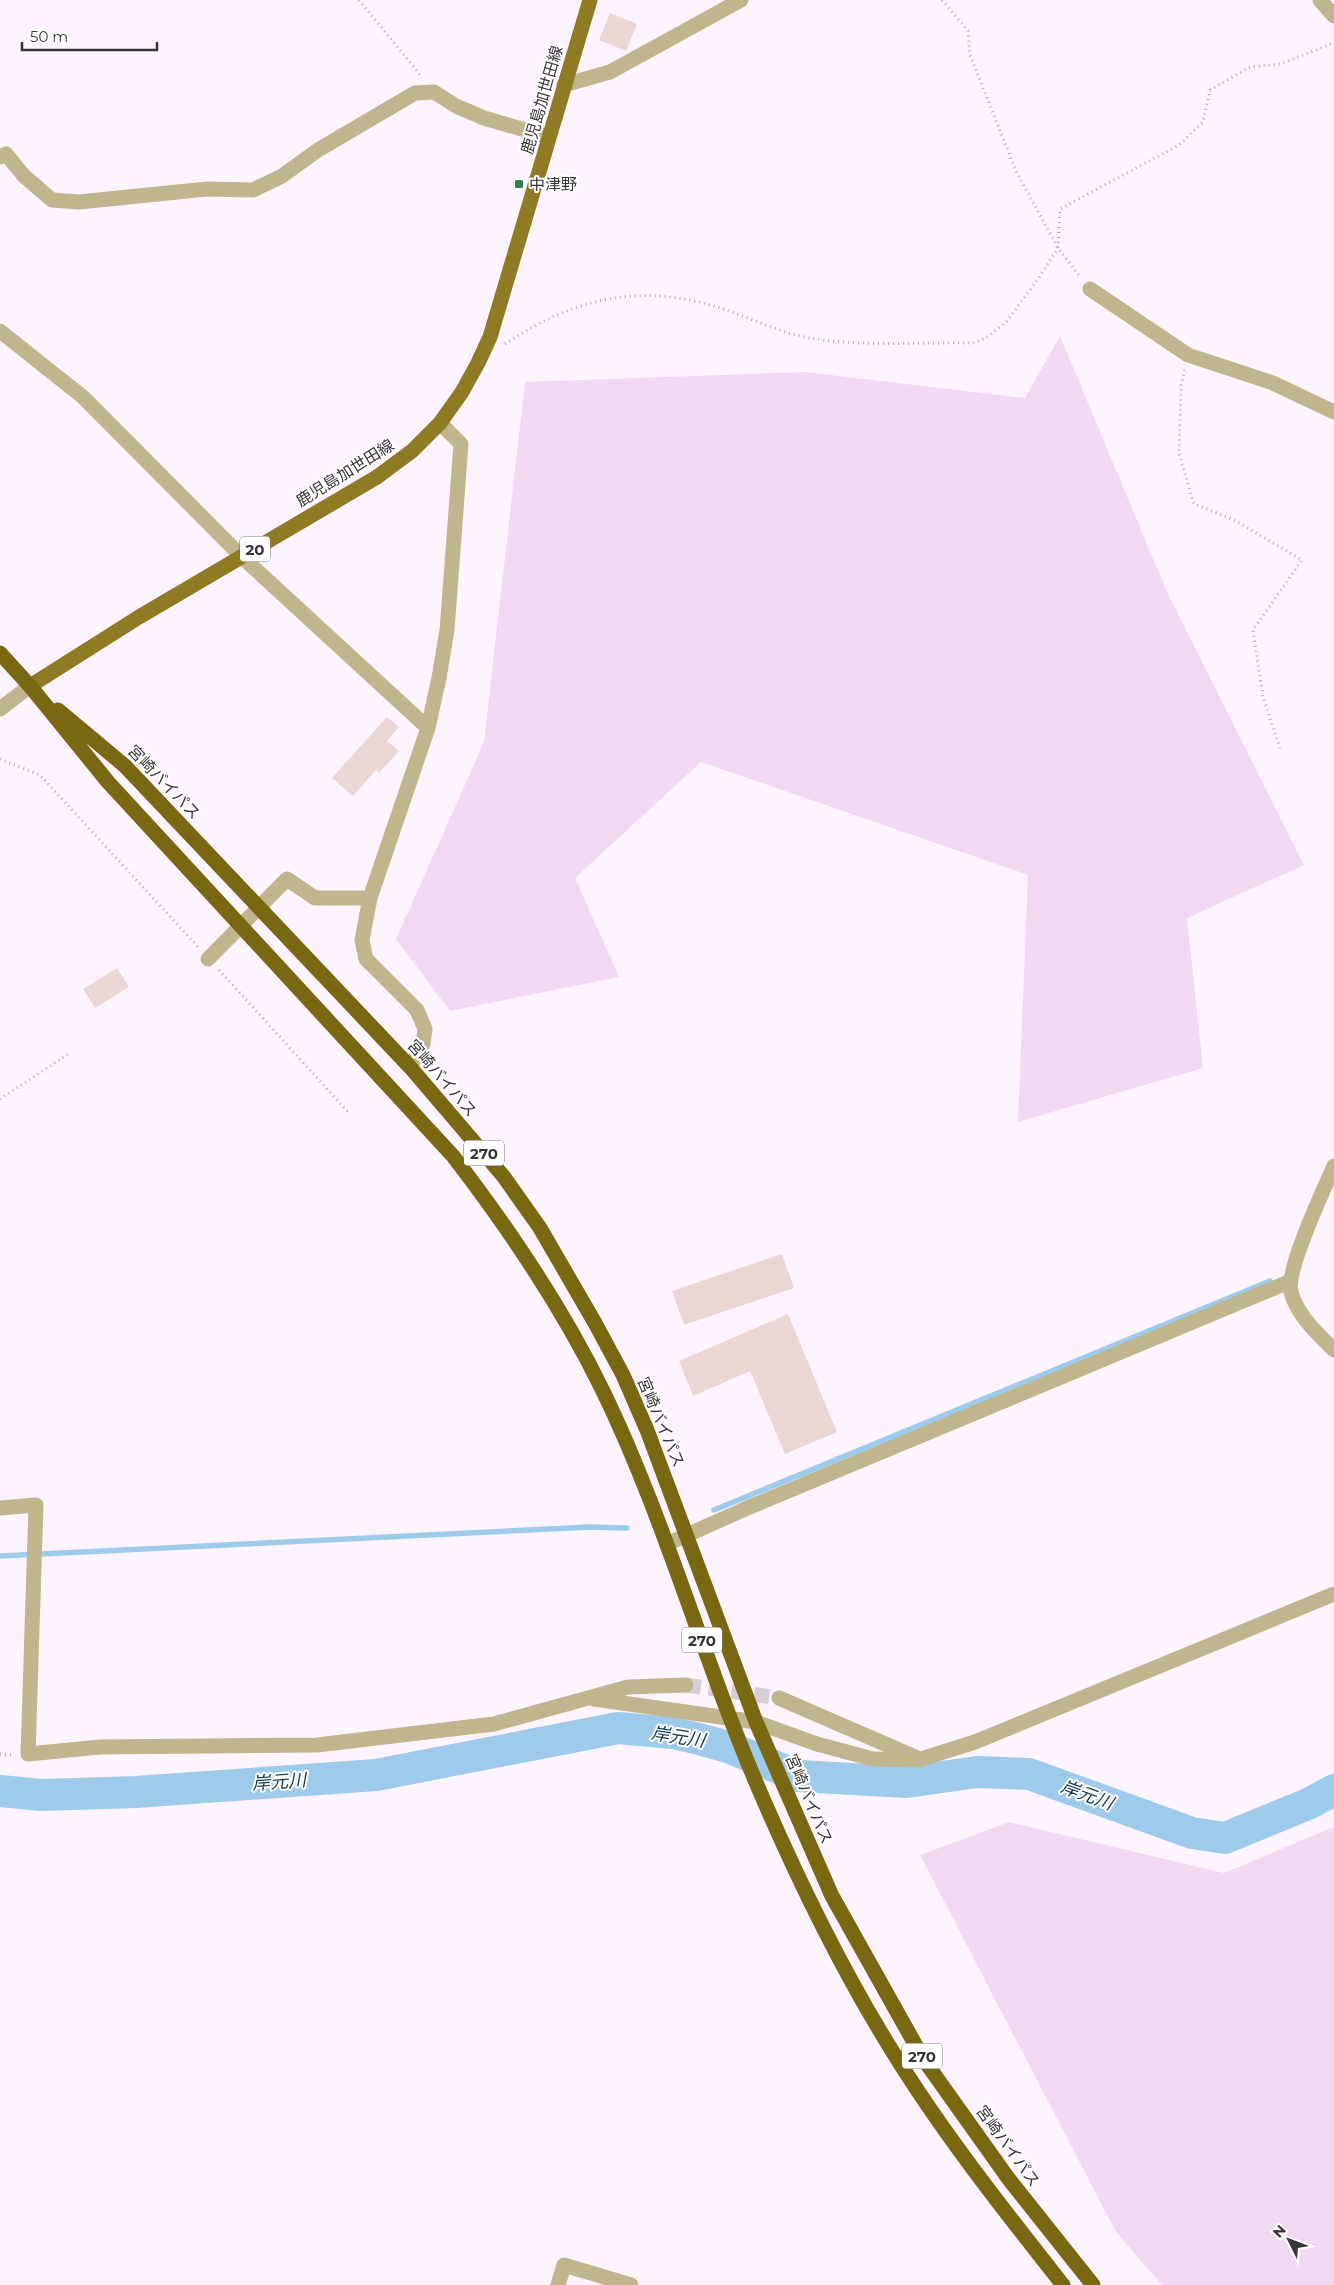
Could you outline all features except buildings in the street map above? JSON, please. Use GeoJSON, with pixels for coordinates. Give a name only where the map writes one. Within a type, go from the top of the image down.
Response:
{"type":"FeatureCollection","features":[{"type":"Feature","properties":{"kind":"highway","name":"宮崎バイパス"},"geometry":{"type":"LineString","coordinates":[[0,654],[30,686],[108,782],[453,1156],[497,1213],[539,1275],[603,1392],[666,1544],[731,1720],[764,1801],[839,1959],[892,2050],[988,2189],[1063,2285]]}},
{"type":"Feature","properties":{"kind":"highway","name":"宮崎バイパス"},"geometry":{"type":"LineString","coordinates":[[30,686],[125,766],[410,1066],[504,1177],[540,1228],[623,1375],[647,1430],[688,1536],[756,1722],[832,1896],[924,2060],[1008,2178],[1093,2285]]}},
{"type":"Feature","properties":{"kind":"main road","name":"鹿児島加世田線"},"geometry":{"type":"LineString","coordinates":[[30,686],[139,617],[376,477],[412,451],[440,422],[462,392],[490,337],[590,0]]}},
{"type":"Feature","properties":{"kind":"street"},"geometry":{"type":"LineString","coordinates":[[564,85],[610,72],[741,0]]}},
{"type":"Feature","properties":{"kind":"street"},"geometry":{"type":"LineString","coordinates":[[1320,0],[1334,16]]}},
{"type":"Feature","properties":{"kind":"street"},"geometry":{"type":"LineString","coordinates":[[0,157],[6,154],[24,176],[52,200],[102,202],[207,189],[253,190],[289,172],[318,150],[414,93],[434,92],[456,106],[484,118],[549,138]]}},
{"type":"Feature","properties":{"kind":"street"},"geometry":{"type":"LineString","coordinates":[[1090,289],[1188,355],[1273,383],[1334,412]]}},
{"type":"Feature","properties":{"kind":"street"},"geometry":{"type":"LineString","coordinates":[[0,331],[84,397],[242,557],[428,728]]}},
{"type":"Feature","properties":{"kind":"street"},"geometry":{"type":"LineString","coordinates":[[410,1066],[423,1044],[425,1029],[417,1010],[366,959],[362,940],[370,898],[428,728],[447,630],[461,444],[440,422]]}},
{"type":"Feature","properties":{"kind":"street"},"geometry":{"type":"LineString","coordinates":[[0,709],[30,686]]}},
{"type":"Feature","properties":{"kind":"street"},"geometry":{"type":"LineString","coordinates":[[208,959],[287,879],[315,898],[370,898]]}},
{"type":"Feature","properties":{"kind":"street"},"geometry":{"type":"LineString","coordinates":[[1334,1166],[1295,1261],[1290,1290],[1296,1308],[1334,1350]]}},
{"type":"Feature","properties":{"kind":"street"},"geometry":{"type":"LineString","coordinates":[[666,1544],[688,1536],[745,1509],[1291,1282]]}},
{"type":"Feature","properties":{"kind":"street"},"geometry":{"type":"LineString","coordinates":[[0,1508],[36,1505],[28,1754],[100,1747],[317,1745],[494,1724],[628,1687],[686,1685]]}},
{"type":"Feature","properties":{"kind":"street"},"geometry":{"type":"LineString","coordinates":[[588,1698],[731,1720],[756,1722],[817,1744],[873,1759],[921,1759],[975,1742],[1334,1594]]}},
{"type":"Feature","properties":{"kind":"street"},"geometry":{"type":"LineString","coordinates":[[779,1698],[921,1759]]}},
{"type":"Feature","properties":{"kind":"street"},"geometry":{"type":"LineString","coordinates":[[558,2285],[564,2265],[630,2285]]}},
{"type":"Feature","properties":{"kind":"path"},"geometry":{"type":"LineString","coordinates":[[359,0],[434,92]]}},
{"type":"Feature","properties":{"kind":"path"},"geometry":{"type":"LineString","coordinates":[[942,0],[968,31],[970,55],[1016,171],[1058,248],[1090,289]]}},
{"type":"Feature","properties":{"kind":"path"},"geometry":{"type":"LineString","coordinates":[[500,348],[530,327],[577,305],[606,298],[636,295],[686,299],[810,338],[878,343],[974,342],[986,338],[1007,321],[1058,248],[1060,209],[1179,145],[1203,122],[1210,90],[1250,67],[1280,64],[1320,51],[1334,43]]}},
{"type":"Feature","properties":{"kind":"path"},"geometry":{"type":"LineString","coordinates":[[1188,355],[1181,385],[1178,454],[1194,504],[1234,520],[1302,560],[1253,630],[1263,697],[1280,748]]}},
{"type":"Feature","properties":{"kind":"path"},"geometry":{"type":"LineString","coordinates":[[0,759],[40,775],[348,1112]]}},
{"type":"Feature","properties":{"kind":"path"},"geometry":{"type":"LineString","coordinates":[[0,1099],[70,1053]]}},
{"type":"Feature","properties":{"kind":"shaded area"},"geometry":{"type":"Polygon","coordinates":[[[1060,336],[1167,592],[1304,865],[1187,918],[1203,1068],[1018,1122],[1028,875],[701,762],[575,878],[619,977],[450,1011],[396,939],[484,742],[525,382],[805,372],[1025,398],[1060,336]]]}},
{"type":"Feature","properties":{"kind":"shaded area"},"geometry":{"type":"Polygon","coordinates":[[[1009,1822],[1224,1873],[1334,1827],[1334,2285],[1162,2285],[1116,2232],[920,1855],[1009,1822]]]}},
{"type":"Feature","properties":{"kind":"waterway"},"geometry":{"type":"LineString","coordinates":[[714,1510],[1270,1281]]}},
{"type":"Feature","properties":{"kind":"waterway"},"geometry":{"type":"LineString","coordinates":[[0,1556],[589,1527],[627,1528]]}},
{"type":"Feature","properties":{"kind":"waterway","name":"岸元川"},"geometry":{"type":"LineString","coordinates":[[0,1791],[42,1795],[136,1792],[376,1775],[618,1728],[673,1733],[699,1739],[728,1747],[798,1776],[907,1782],[977,1772],[1029,1774],[1192,1833],[1225,1838],[1308,1804],[1334,1790]]}},
{"type":"Feature","properties":{"kind":"tunnel"},"geometry":{"type":"LineString","coordinates":[[686,1685],[779,1698]]}},
{"type":"Feature","properties":{"kind":"place","name":"中津野"},"geometry":{"type":"Point","coordinates":[519,184]}}]}
